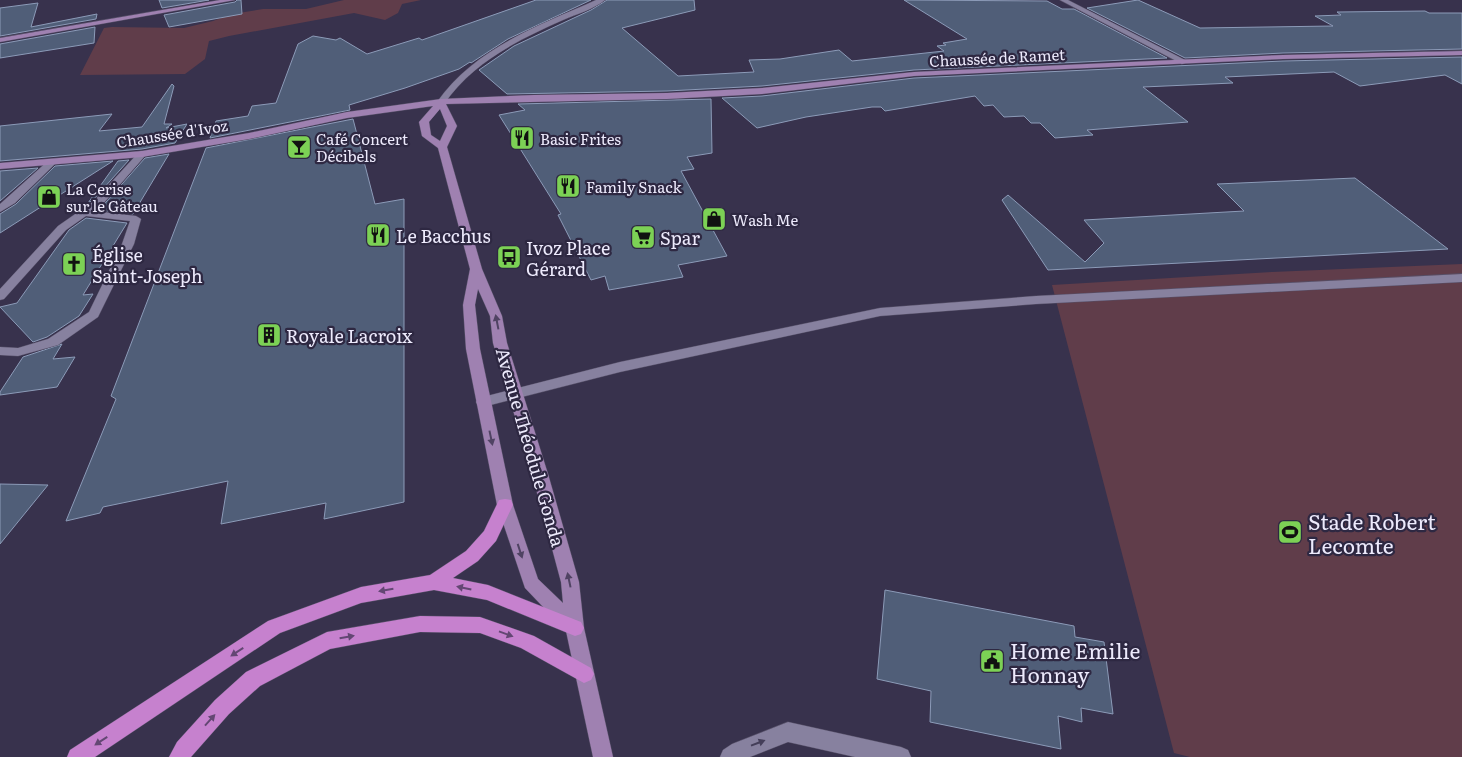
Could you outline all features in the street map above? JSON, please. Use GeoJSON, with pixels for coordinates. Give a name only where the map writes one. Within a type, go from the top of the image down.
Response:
{"type":"FeatureCollection","features":[{"type":"Feature","properties":{"kind":"highway"},"geometry":{"type":"LineString","coordinates":[[434,582],[472,556],[490,536],[505,505]]}},
{"type":"Feature","properties":{"kind":"highway"},"geometry":{"type":"LineString","coordinates":[[76,757],[274,627],[361,595],[434,582],[488,593],[575,628]]}},
{"type":"Feature","properties":{"kind":"highway"},"geometry":{"type":"LineString","coordinates":[[179,757],[222,707],[254,679],[327,641],[420,624],[480,625],[527,642],[584,674]]}},
{"type":"Feature","properties":{"kind":"main road"},"geometry":{"type":"LineString","coordinates":[[0,40],[232,0]]}},
{"type":"Feature","properties":{"kind":"main road","name":"Chaussée de Ramet"},"geometry":{"type":"LineString","coordinates":[[442,102],[534,98],[646,97],[722,93],[914,74],[1185,62],[1462,53]]}},
{"type":"Feature","properties":{"kind":"main road"},"geometry":{"type":"LineString","coordinates":[[442,102],[452,126],[442,147]]}},
{"type":"Feature","properties":{"kind":"main road","name":"Chaussée d'Ivoz"},"geometry":{"type":"LineString","coordinates":[[0,166],[142,154],[240,138],[347,115],[442,102]]}},
{"type":"Feature","properties":{"kind":"main road","name":"Avenue Théodule Gonda"},"geometry":{"type":"LineString","coordinates":[[442,102],[424,122],[427,136],[442,147],[476,269],[496,316],[500,343],[540,474],[570,582],[575,628],[603,757]]}},
{"type":"Feature","properties":{"kind":"main road","name":"Avenue Théodule Gonda"},"geometry":{"type":"LineString","coordinates":[[476,269],[470,306],[473,349],[505,505],[531,584],[575,628]]}},
{"type":"Feature","properties":{"kind":"street"},"geometry":{"type":"LineString","coordinates":[[442,102],[448,90],[482,61],[541,28],[602,0]]}},
{"type":"Feature","properties":{"kind":"street"},"geometry":{"type":"LineString","coordinates":[[1063,0],[1185,62]]}},
{"type":"Feature","properties":{"kind":"street"},"geometry":{"type":"LineString","coordinates":[[0,296],[62,228],[86,213],[142,154]]}},
{"type":"Feature","properties":{"kind":"street"},"geometry":{"type":"LineString","coordinates":[[0,209],[52,162]]}},
{"type":"Feature","properties":{"kind":"street"},"geometry":{"type":"LineString","coordinates":[[0,351],[18,352],[52,342],[94,314],[128,244],[136,219],[86,213]]}},
{"type":"Feature","properties":{"kind":"street"},"geometry":{"type":"LineString","coordinates":[[483,402],[620,368],[880,312],[1036,300],[1462,278]]}},
{"type":"Feature","properties":{"kind":"street"},"geometry":{"type":"LineString","coordinates":[[730,757],[739,751],[788,732],[901,757]]}},
{"type":"Feature","properties":{"kind":"shaded area"},"geometry":{"type":"Polygon","coordinates":[[[344,0],[421,0],[402,4],[398,13],[385,20],[354,13],[209,41],[205,59],[185,74],[80,75],[104,28],[184,28],[232,14],[263,9],[306,9],[344,0]]]}},
{"type":"Feature","properties":{"kind":"shaded area","name":"Stade Robert Lecomte"},"geometry":{"type":"Polygon","coordinates":[[[1462,264],[1462,757],[1190,757],[1174,753],[1052,285],[1272,272],[1462,264]]]}},
{"type":"Feature","properties":{"kind":"building"},"geometry":{"type":"Polygon","coordinates":[[[159,0],[209,0],[162,8],[159,0]]]}},
{"type":"Feature","properties":{"kind":"building"},"geometry":{"type":"Polygon","coordinates":[[[241,0],[242,14],[169,27],[164,15],[235,2],[241,0]]]}},
{"type":"Feature","properties":{"kind":"building"},"geometry":{"type":"Polygon","coordinates":[[[536,0],[591,0],[508,39],[459,69],[349,105],[350,110],[210,138],[216,121],[248,116],[252,106],[276,103],[298,44],[313,36],[336,40],[340,38],[367,54],[419,38],[422,40],[536,0]]]}},
{"type":"Feature","properties":{"kind":"building"},"geometry":{"type":"Polygon","coordinates":[[[607,0],[694,0],[695,10],[622,28],[678,76],[754,72],[749,60],[780,59],[839,50],[852,61],[944,51],[937,46],[946,45],[943,43],[967,39],[904,0],[1047,1],[1062,9],[1074,9],[1167,58],[914,70],[762,86],[667,91],[507,94],[479,70],[514,46],[591,10],[607,0]]]}},
{"type":"Feature","properties":{"kind":"building"},"geometry":{"type":"Polygon","coordinates":[[[1138,0],[1200,28],[1333,26],[1315,16],[1341,15],[1337,12],[1425,11],[1429,13],[1462,13],[1462,49],[1283,53],[1185,58],[1087,8],[1138,0]]]}},
{"type":"Feature","properties":{"kind":"building"},"geometry":{"type":"Polygon","coordinates":[[[38,3],[31,27],[97,14],[96,19],[0,36],[0,8],[38,3]]]}},
{"type":"Feature","properties":{"kind":"building"},"geometry":{"type":"Polygon","coordinates":[[[95,27],[94,43],[0,58],[0,44],[95,27]]]}},
{"type":"Feature","properties":{"kind":"building"},"geometry":{"type":"Polygon","coordinates":[[[1462,57],[1462,84],[1445,75],[1360,86],[1334,72],[1225,77],[1233,83],[1143,87],[1188,122],[1087,130],[1093,135],[1055,138],[1040,123],[1031,123],[1024,116],[1004,117],[993,105],[984,106],[975,96],[885,111],[881,107],[872,107],[806,117],[757,128],[722,98],[762,96],[914,78],[1283,61],[1462,57]]]}},
{"type":"Feature","properties":{"kind":"building"},"geometry":{"type":"Polygon","coordinates":[[[172,84],[174,86],[164,124],[172,124],[166,128],[187,124],[175,143],[142,149],[0,161],[0,126],[112,114],[99,131],[142,127],[172,84]]]}},
{"type":"Feature","properties":{"kind":"building"},"geometry":{"type":"Polygon","coordinates":[[[711,99],[712,153],[687,157],[694,169],[681,171],[727,256],[678,265],[683,277],[609,290],[605,276],[591,280],[558,215],[561,214],[499,115],[525,110],[518,104],[711,99]]]}},
{"type":"Feature","properties":{"kind":"building","name":"Royale Lacroix"},"geometry":{"type":"Polygon","coordinates":[[[353,119],[375,204],[404,199],[404,502],[324,519],[326,503],[221,524],[228,481],[103,507],[100,513],[66,521],[116,399],[111,396],[206,148],[353,119]]]}},
{"type":"Feature","properties":{"kind":"building"},"geometry":{"type":"Polygon","coordinates":[[[169,154],[133,214],[99,210],[145,158],[169,154]]]}},
{"type":"Feature","properties":{"kind":"building"},"geometry":{"type":"Polygon","coordinates":[[[129,160],[93,200],[88,203],[118,161],[129,160]]]}},
{"type":"Feature","properties":{"kind":"building"},"geometry":{"type":"Polygon","coordinates":[[[113,161],[0,233],[0,214],[16,204],[55,166],[113,161]]]}},
{"type":"Feature","properties":{"kind":"building"},"geometry":{"type":"Polygon","coordinates":[[[38,168],[0,201],[0,171],[38,168]]]}},
{"type":"Feature","properties":{"kind":"building"},"geometry":{"type":"Polygon","coordinates":[[[1355,178],[1448,249],[1048,270],[1002,200],[1008,195],[1085,262],[1104,243],[1084,220],[1244,211],[1217,184],[1355,178]]]}},
{"type":"Feature","properties":{"kind":"building","name":"Église Saint-Joseph"},"geometry":{"type":"Polygon","coordinates":[[[86,218],[127,223],[83,295],[93,294],[79,316],[47,337],[33,342],[0,307],[17,303],[69,230],[86,218]]]}},
{"type":"Feature","properties":{"kind":"building"},"geometry":{"type":"Polygon","coordinates":[[[62,344],[53,359],[75,357],[57,387],[0,395],[0,392],[23,357],[62,344]]]}},
{"type":"Feature","properties":{"kind":"building"},"geometry":{"type":"Polygon","coordinates":[[[0,484],[48,485],[0,544],[0,484]]]}},
{"type":"Feature","properties":{"kind":"building","name":"Home Emilie Honnay"},"geometry":{"type":"Polygon","coordinates":[[[885,590],[1074,626],[1075,637],[1104,642],[1113,714],[1081,708],[1082,722],[1058,716],[1061,749],[930,722],[931,691],[877,679],[885,590]]]}},
{"type":"Feature","properties":{"kind":"place","name":"Basic Frites"},"geometry":{"type":"Point","coordinates":[522,138]}},
{"type":"Feature","properties":{"kind":"place","name":"Café Concert Décibels"},"geometry":{"type":"Point","coordinates":[299,147]}},
{"type":"Feature","properties":{"kind":"place","name":"Family Snack"},"geometry":{"type":"Point","coordinates":[568,186]}},
{"type":"Feature","properties":{"kind":"place","name":"La Cerise sur le Gâteau"},"geometry":{"type":"Point","coordinates":[49,197]}},
{"type":"Feature","properties":{"kind":"place","name":"Wash Me"},"geometry":{"type":"Point","coordinates":[714,219]}},
{"type":"Feature","properties":{"kind":"place","name":"Le Bacchus"},"geometry":{"type":"Point","coordinates":[378,235]}},
{"type":"Feature","properties":{"kind":"place","name":"Spar"},"geometry":{"type":"Point","coordinates":[643,237]}},
{"type":"Feature","properties":{"kind":"place","name":"Ivoz Place Gérard"},"geometry":{"type":"Point","coordinates":[509,257]}},
{"type":"Feature","properties":{"kind":"place","name":"Église Saint-Joseph"},"geometry":{"type":"Point","coordinates":[74,264]}},
{"type":"Feature","properties":{"kind":"place","name":"Royale Lacroix"},"geometry":{"type":"Point","coordinates":[269,335]}},
{"type":"Feature","properties":{"kind":"place","name":"Stade Robert Lecomte"},"geometry":{"type":"Point","coordinates":[1290,532]}},
{"type":"Feature","properties":{"kind":"place","name":"Home Emilie Honnay"},"geometry":{"type":"Point","coordinates":[992,661]}}]}
